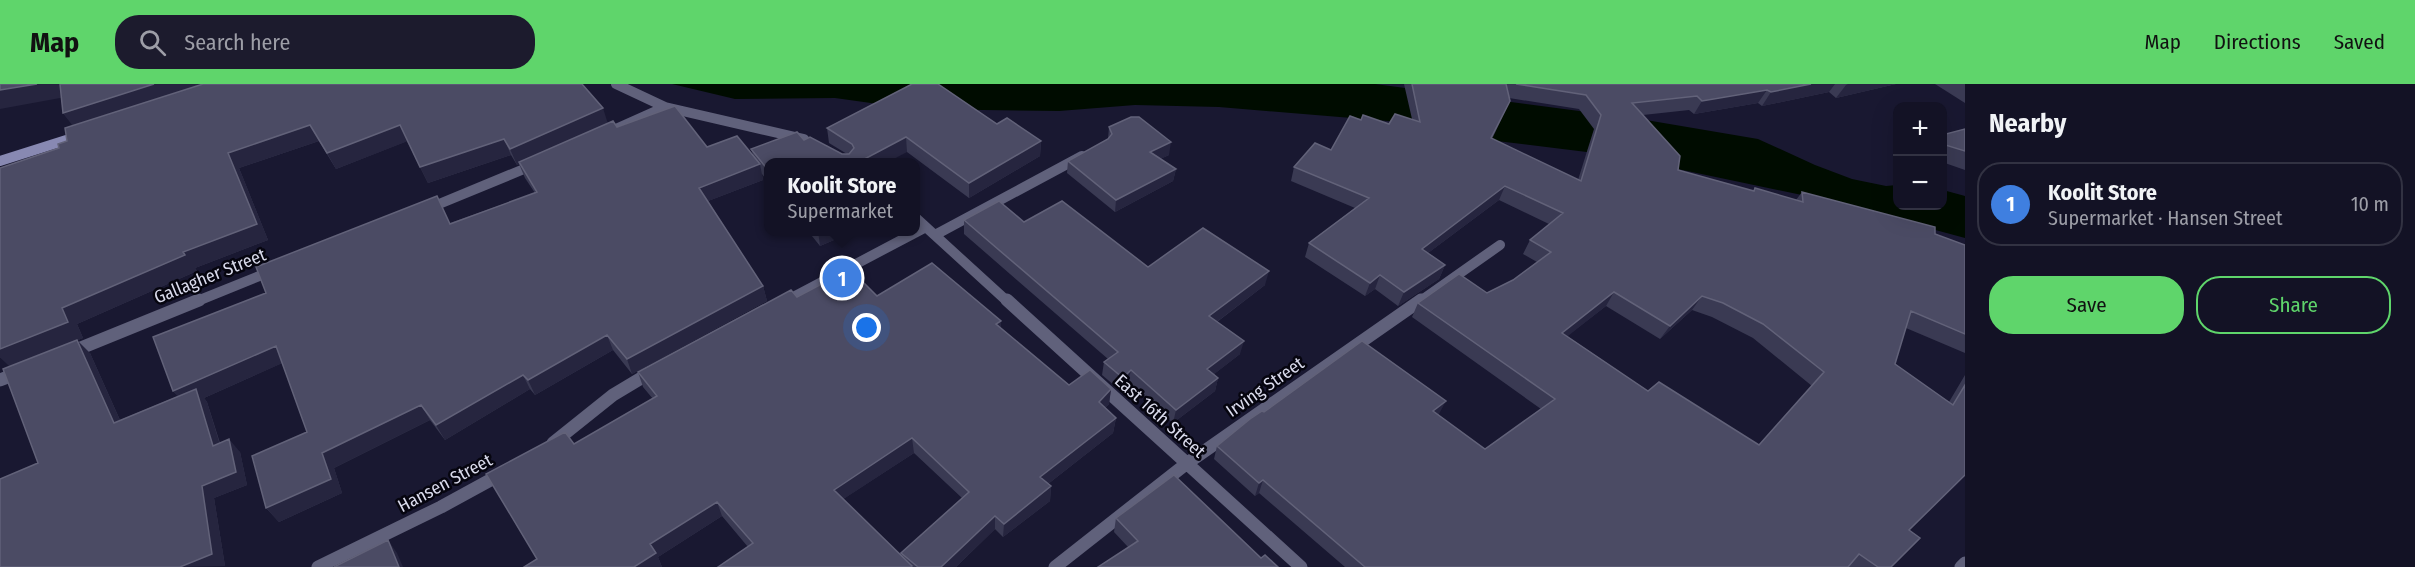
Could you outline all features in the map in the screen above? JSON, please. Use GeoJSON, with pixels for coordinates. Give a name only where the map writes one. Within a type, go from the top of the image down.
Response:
{"type":"FeatureCollection","features":[{"type":"Feature","properties":{"kind":"main road"},"geometry":{"type":"LineString","coordinates":[[0,161],[90,132]]}},
{"type":"Feature","properties":{"kind":"street"},"geometry":{"type":"LineString","coordinates":[[616,84],[665,107],[768,129],[819,146]]}},
{"type":"Feature","properties":{"kind":"street"},"geometry":{"type":"LineString","coordinates":[[611,131],[665,107]]}},
{"type":"Feature","properties":{"kind":"street"},"geometry":{"type":"LineString","coordinates":[[770,310],[1093,151]]}},
{"type":"Feature","properties":{"kind":"street"},"geometry":{"type":"LineString","coordinates":[[415,214],[546,160]]}},
{"type":"Feature","properties":{"kind":"street","name":"East 16th Street"},"geometry":{"type":"LineString","coordinates":[[920,222],[1301,567]]}},
{"type":"Feature","properties":{"kind":"street","name":"Irving Street"},"geometry":{"type":"LineString","coordinates":[[1055,567],[1186,464],[1500,244]]}},
{"type":"Feature","properties":{"kind":"street","name":"Gallagher Street"},"geometry":{"type":"LineString","coordinates":[[55,358],[284,266]]}},
{"type":"Feature","properties":{"kind":"street"},"geometry":{"type":"LineString","coordinates":[[542,450],[562,438],[613,395],[666,365]]}},
{"type":"Feature","properties":{"kind":"street"},"geometry":{"type":"LineString","coordinates":[[0,380],[33,367]]}},
{"type":"Feature","properties":{"kind":"street","name":"Hansen Street"},"geometry":{"type":"LineString","coordinates":[[318,567],[441,507],[522,462]]}},
{"type":"Feature","properties":{"kind":"street"},"geometry":{"type":"LineString","coordinates":[[1961,567],[1965,563]]}},
{"type":"Feature","properties":{"kind":"shaded area"},"geometry":{"type":"Polygon","coordinates":[[[672,84],[1375,84],[1640,119],[1758,139],[1852,179],[1893,185],[1893,210],[1947,210],[1947,191],[1965,196],[1965,238],[1821,199],[1611,155],[1472,138],[1388,121],[1219,107],[1135,105],[1059,111],[914,109],[835,98],[735,99],[672,84]]]}},
{"type":"Feature","properties":{"kind":"building"},"geometry":{"type":"Polygon","coordinates":[[[0,84],[37,84],[0,90],[0,84]]]}},
{"type":"Feature","properties":{"kind":"building"},"geometry":{"type":"Polygon","coordinates":[[[60,84],[154,84],[63,113],[60,84]]]}},
{"type":"Feature","properties":{"kind":"building"},"geometry":{"type":"Polygon","coordinates":[[[203,84],[582,84],[603,108],[510,149],[504,139],[420,167],[400,125],[327,153],[310,125],[228,153],[257,224],[183,252],[185,255],[62,308],[68,322],[0,349],[0,168],[59,148],[58,144],[67,141],[65,128],[203,84]]]}},
{"type":"Feature","properties":{"kind":"building"},"geometry":{"type":"Polygon","coordinates":[[[912,84],[938,84],[997,124],[1007,118],[1041,141],[969,183],[906,137],[867,158],[764,158],[764,165],[751,149],[797,132],[804,140],[810,137],[842,154],[849,154],[854,148],[852,144],[827,128],[912,84]]]}},
{"type":"Feature","properties":{"kind":"building"},"geometry":{"type":"Polygon","coordinates":[[[1412,84],[1506,84],[1510,101],[1491,138],[1581,181],[1601,115],[1586,95],[1516,84],[1811,84],[1702,101],[1697,96],[1632,103],[1680,156],[1678,170],[1803,202],[1802,192],[1935,227],[1935,234],[1965,245],[1965,334],[1911,311],[1895,364],[1953,405],[1965,385],[1965,475],[1909,530],[1920,538],[1891,567],[1878,567],[1859,554],[1848,567],[1365,567],[1263,480],[1259,483],[1217,446],[1250,419],[1264,412],[1362,341],[1446,401],[1433,411],[1485,449],[1555,399],[1418,303],[1459,274],[1487,293],[1513,280],[1551,252],[1530,240],[1563,213],[1505,186],[1422,249],[1445,265],[1404,292],[1380,275],[1370,283],[1309,243],[1369,198],[1294,167],[1315,143],[1331,150],[1350,116],[1361,120],[1363,115],[1389,124],[1395,114],[1420,122],[1412,84]],[[1614,292],[1562,333],[1648,391],[1659,382],[1759,445],[1824,372],[1763,324],[1723,303],[1702,296],[1670,326],[1614,292]]]}},
{"type":"Feature","properties":{"kind":"building"},"geometry":{"type":"Polygon","coordinates":[[[675,106],[707,147],[737,136],[760,164],[699,188],[763,286],[627,359],[607,335],[528,380],[523,375],[436,425],[421,405],[322,453],[331,479],[266,508],[252,456],[307,432],[276,346],[173,391],[153,337],[266,293],[256,267],[437,196],[450,224],[537,192],[519,162],[613,121],[617,127],[675,106]]]}},
{"type":"Feature","properties":{"kind":"building"},"geometry":{"type":"Polygon","coordinates":[[[1131,117],[1139,117],[1171,142],[1150,152],[1176,169],[1116,200],[1068,161],[1108,139],[1112,134],[1109,127],[1131,117]]]}},
{"type":"Feature","properties":{"kind":"building"},"geometry":{"type":"Polygon","coordinates":[[[1965,129],[1965,151],[1947,146],[1947,134],[1965,129]]]}},
{"type":"Feature","properties":{"kind":"building"},"geometry":{"type":"Polygon","coordinates":[[[999,201],[1024,222],[1062,201],[1148,267],[1203,228],[1269,271],[1209,316],[1244,341],[1207,369],[1218,378],[1176,410],[1131,370],[1123,378],[1104,362],[1118,352],[964,220],[999,201]]]}},
{"type":"Feature","properties":{"kind":"building"},"geometry":{"type":"Polygon","coordinates":[[[932,263],[1001,321],[996,324],[1069,385],[1090,370],[1111,389],[1099,402],[1116,418],[1040,477],[1051,486],[1004,524],[995,516],[941,567],[918,567],[901,553],[969,492],[912,438],[834,490],[911,567],[718,567],[753,543],[717,502],[650,544],[656,553],[634,567],[524,567],[537,559],[486,474],[565,432],[574,444],[657,396],[638,372],[791,290],[797,297],[850,269],[877,296],[932,263]]]}},
{"type":"Feature","properties":{"kind":"building"},"geometry":{"type":"Polygon","coordinates":[[[77,340],[114,423],[196,389],[213,446],[229,439],[236,472],[202,486],[212,554],[180,567],[0,567],[0,479],[38,463],[3,369],[77,340]]]}},
{"type":"Feature","properties":{"kind":"building"},"geometry":{"type":"Polygon","coordinates":[[[1174,475],[1261,558],[1265,555],[1278,567],[1098,567],[1138,541],[1116,518],[1174,475]]]}},
{"type":"Feature","properties":{"kind":"building"},"geometry":{"type":"Polygon","coordinates":[[[388,540],[399,567],[334,567],[388,540]]]}},
{"type":"Feature","properties":{"kind":"place","name":"Koolit Store"},"geometry":{"type":"Point","coordinates":[842,278]}}]}
